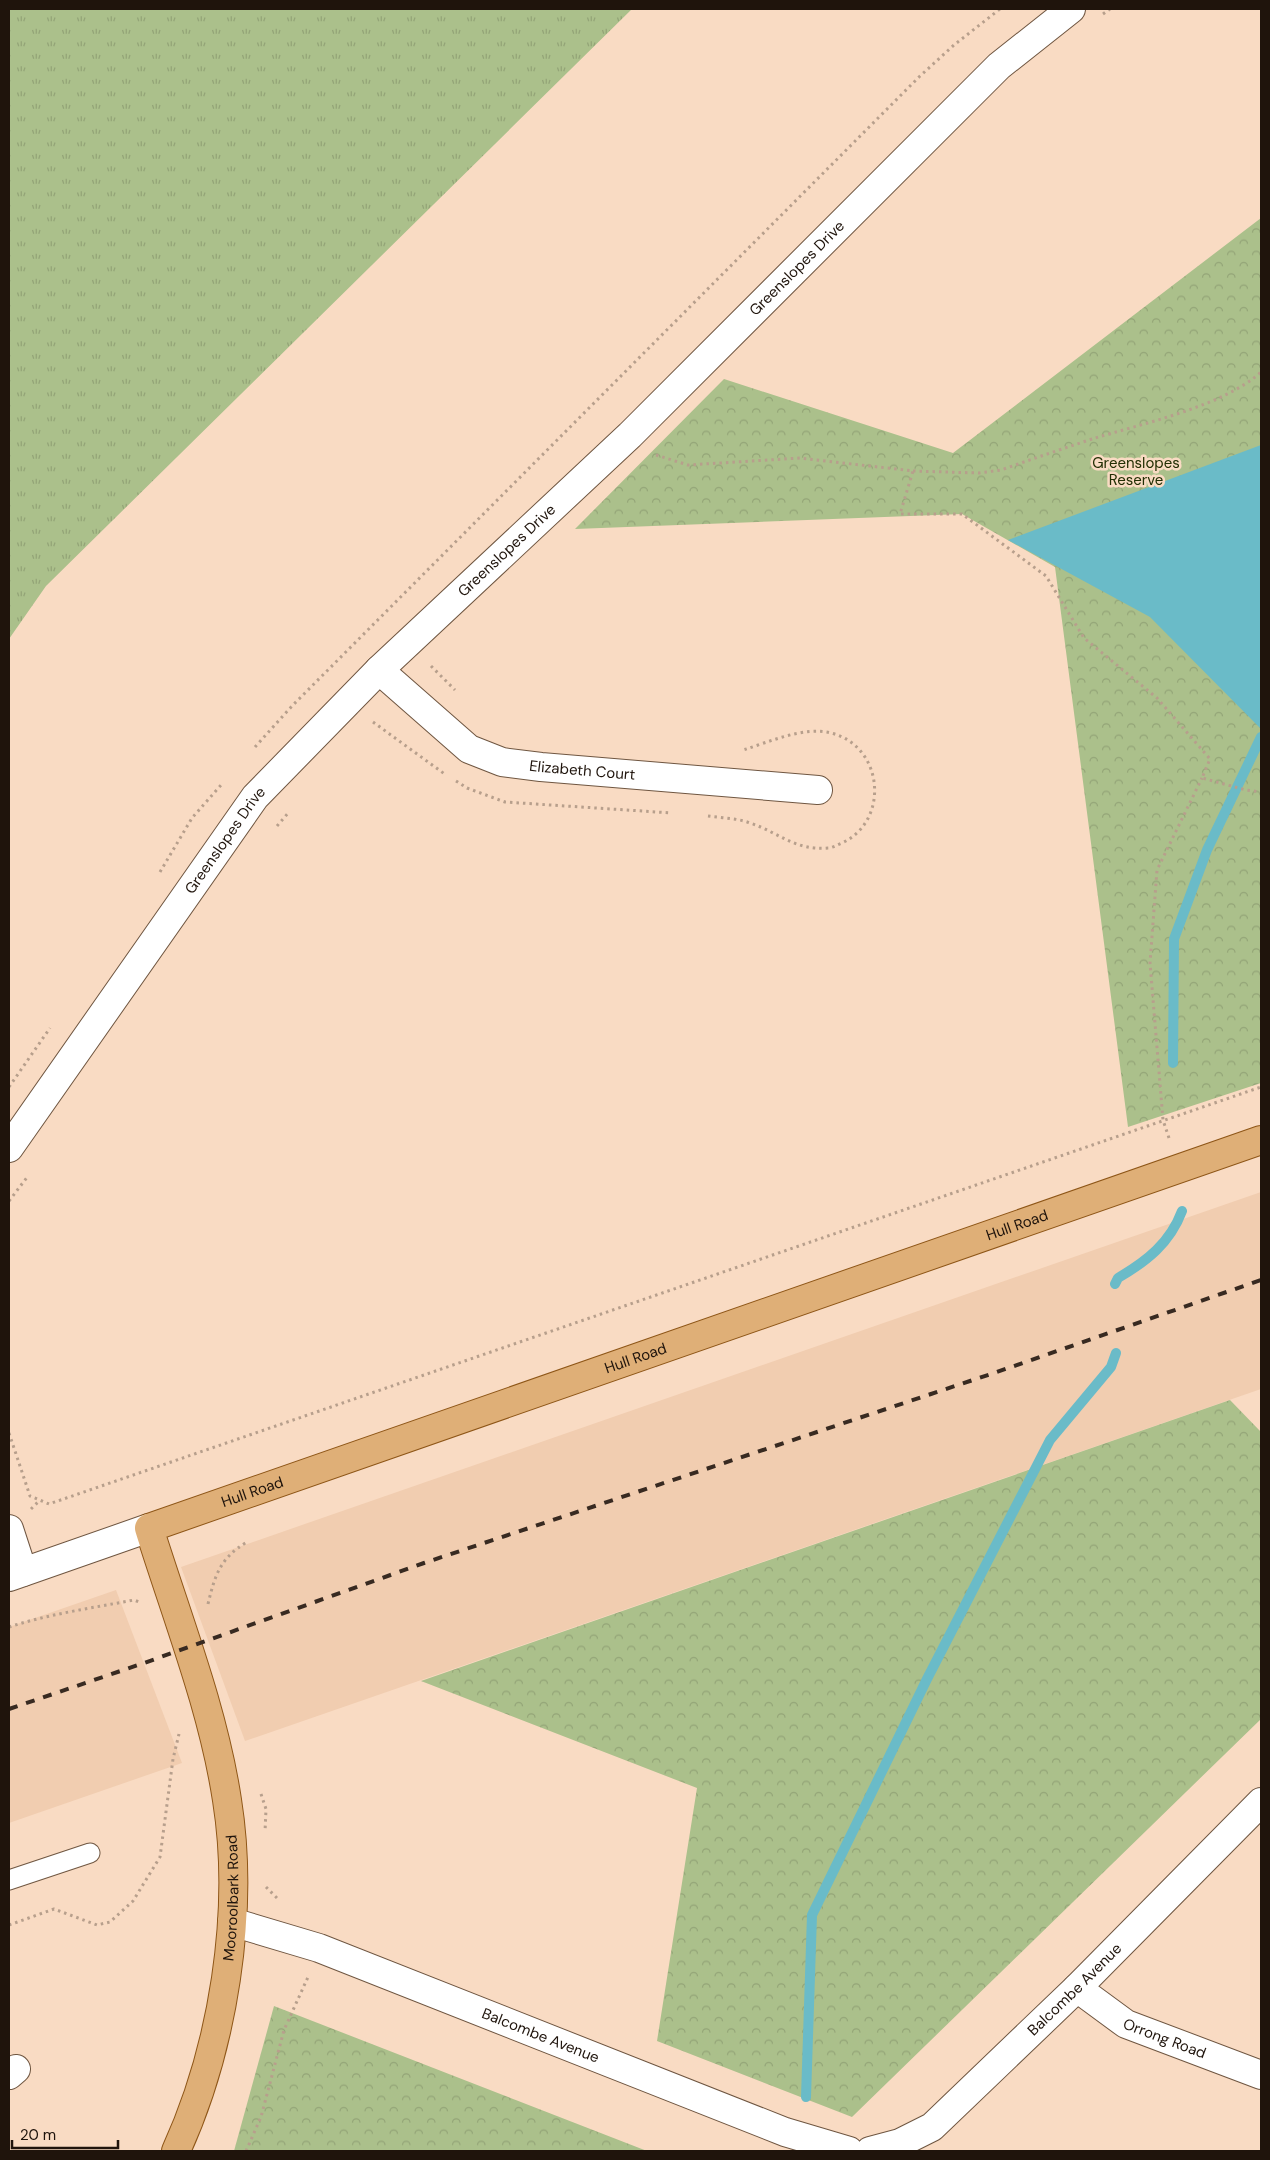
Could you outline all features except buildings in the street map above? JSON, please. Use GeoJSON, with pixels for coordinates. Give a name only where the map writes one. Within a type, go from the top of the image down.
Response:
{"type":"FeatureCollection","features":[{"type":"Feature","properties":{"kind":"main road","name":"Hull Road"},"geometry":{"type":"LineString","coordinates":[[149,1528],[1261,1140]]}},
{"type":"Feature","properties":{"kind":"main road","name":"Mooroolbark Road"},"geometry":{"type":"LineString","coordinates":[[149,1528],[212,1728],[223,1776],[231,1832],[232,1922],[223,1989],[211,2048],[199,2093],[176,2151]]}},
{"type":"Feature","properties":{"kind":"street","name":"Greenslopes Drive"},"geometry":{"type":"LineString","coordinates":[[9,1148],[255,797],[379,670],[630,434],[999,66],[1071,9]]}},
{"type":"Feature","properties":{"kind":"street","name":"Elizabeth Court"},"geometry":{"type":"LineString","coordinates":[[379,670],[469,749],[502,762],[541,768],[818,790]]}},
{"type":"Feature","properties":{"kind":"street","name":"Hull Road"},"geometry":{"type":"LineString","coordinates":[[16,1574],[149,1528]]}},
{"type":"Feature","properties":{"kind":"street"},"geometry":{"type":"LineString","coordinates":[[9,1529],[16,1574]]}},
{"type":"Feature","properties":{"kind":"street","name":"Balcombe Avenue"},"geometry":{"type":"LineString","coordinates":[[870,2151],[900,2143],[932,2127],[1077,1988],[1261,1802]]}},
{"type":"Feature","properties":{"kind":"street","name":"Balcombe Avenue"},"geometry":{"type":"LineString","coordinates":[[232,1922],[319,1948],[785,2132],[849,2151]]}},
{"type":"Feature","properties":{"kind":"street","name":"Orrong Road"},"geometry":{"type":"LineString","coordinates":[[1077,1988],[1126,2024],[1261,2075]]}},
{"type":"Feature","properties":{"kind":"lane"},"geometry":{"type":"LineString","coordinates":[[9,1880],[90,1853]]}},
{"type":"Feature","properties":{"kind":"path"},"geometry":{"type":"LineString","coordinates":[[1102,15],[1110,9]]}},
{"type":"Feature","properties":{"kind":"path"},"geometry":{"type":"LineString","coordinates":[[630,434],[646,449],[660,457],[688,466],[800,458],[912,471],[978,473],[1001,470],[1168,417],[1229,393],[1251,381],[1261,372]]}},
{"type":"Feature","properties":{"kind":"path"},"geometry":{"type":"LineString","coordinates":[[912,471],[900,514],[962,514],[1046,576],[1084,638],[1158,698],[1210,759],[1157,870],[1150,962],[1164,1120],[1179,1169]]}},
{"type":"Feature","properties":{"kind":"path"},"geometry":{"type":"LineString","coordinates":[[438,659],[431,666],[458,694]]}},
{"type":"Feature","properties":{"kind":"path"},"geometry":{"type":"LineString","coordinates":[[366,728],[372,721],[433,767],[467,788],[505,802],[680,813]]}},
{"type":"Feature","properties":{"kind":"path"},"geometry":{"type":"LineString","coordinates":[[699,814],[749,822],[798,846],[829,848],[852,838],[868,821],[875,798],[875,778],[866,758],[852,743],[832,733],[812,731],[742,750],[734,749]]}},
{"type":"Feature","properties":{"kind":"path"},"geometry":{"type":"LineString","coordinates":[[1202,778],[1246,790],[1261,792]]}},
{"type":"Feature","properties":{"kind":"path"},"geometry":{"type":"LineString","coordinates":[[276,828],[292,808]]}},
{"type":"Feature","properties":{"kind":"path"},"geometry":{"type":"LineString","coordinates":[[9,1433],[30,1496],[50,1504],[1261,1087]]}},
{"type":"Feature","properties":{"kind":"path"},"geometry":{"type":"LineString","coordinates":[[9,1201],[31,1172]]}},
{"type":"Feature","properties":{"kind":"path"},"geometry":{"type":"LineString","coordinates":[[207,1612],[222,1562],[231,1551],[247,1542]]}},
{"type":"Feature","properties":{"kind":"path"},"geometry":{"type":"LineString","coordinates":[[9,1627],[38,1617],[57,1616],[134,1600],[144,1605]]}},
{"type":"Feature","properties":{"kind":"path"},"geometry":{"type":"LineString","coordinates":[[9,1925],[54,1909],[96,1925],[110,1922],[133,1900],[160,1857],[173,1759],[180,1732]]}},
{"type":"Feature","properties":{"kind":"path"},"geometry":{"type":"LineString","coordinates":[[260,1791],[266,1809],[265,1836]]}},
{"type":"Feature","properties":{"kind":"path"},"geometry":{"type":"LineString","coordinates":[[262,1881],[269,1892],[278,1900],[287,1904]]}},
{"type":"Feature","properties":{"kind":"path"},"geometry":{"type":"LineString","coordinates":[[246,2151],[261,2117],[284,2030],[304,1986]]}},
{"type":"Feature","properties":{"kind":"shaded area"},"geometry":{"type":"Polygon","coordinates":[[[1261,1192],[1261,1389],[245,1741],[181,1567],[1261,1192]]]}},
{"type":"Feature","properties":{"kind":"shaded area"},"geometry":{"type":"Polygon","coordinates":[[[116,1590],[182,1763],[9,1823],[9,1627],[116,1590]]]}},
{"type":"Feature","properties":{"kind":"green space"},"geometry":{"type":"Polygon","coordinates":[[[9,9],[632,9],[46,586],[9,639],[9,9]]]}},
{"type":"Feature","properties":{"kind":"green space","name":"Greenslopes Reserve"},"geometry":{"type":"Polygon","coordinates":[[[1261,218],[1261,1083],[1128,1127],[1055,567],[962,514],[575,529],[724,379],[953,453],[1261,218]]]}},
{"type":"Feature","properties":{"kind":"green space"},"geometry":{"type":"Polygon","coordinates":[[[1230,1400],[1261,1432],[1261,1719],[852,2117],[657,2041],[697,1788],[421,1681],[1230,1400]]]}},
{"type":"Feature","properties":{"kind":"green space"},"geometry":{"type":"Polygon","coordinates":[[[274,2006],[647,2151],[234,2151],[274,2006]]]}},
{"type":"Feature","properties":{"kind":"water"},"geometry":{"type":"Polygon","coordinates":[[[1261,445],[1261,729],[1150,617],[1008,540],[1261,445]]]}},
{"type":"Feature","properties":{"kind":"waterway"},"geometry":{"type":"LineString","coordinates":[[1173,1063],[1174,939],[1207,850],[1261,737]]}},
{"type":"Feature","properties":{"kind":"waterway"},"geometry":{"type":"LineString","coordinates":[[1115,1284],[1118,1278],[1148,1258],[1164,1242],[1171,1233],[1182,1211]]}},
{"type":"Feature","properties":{"kind":"waterway"},"geometry":{"type":"LineString","coordinates":[[806,2097],[812,1915],[927,1679],[1050,1440],[1111,1367],[1116,1353]]}},
{"type":"Feature","properties":{"kind":"railway"},"geometry":{"type":"LineString","coordinates":[[9,1709],[424,1563],[994,1373],[1261,1280]]}}]}
